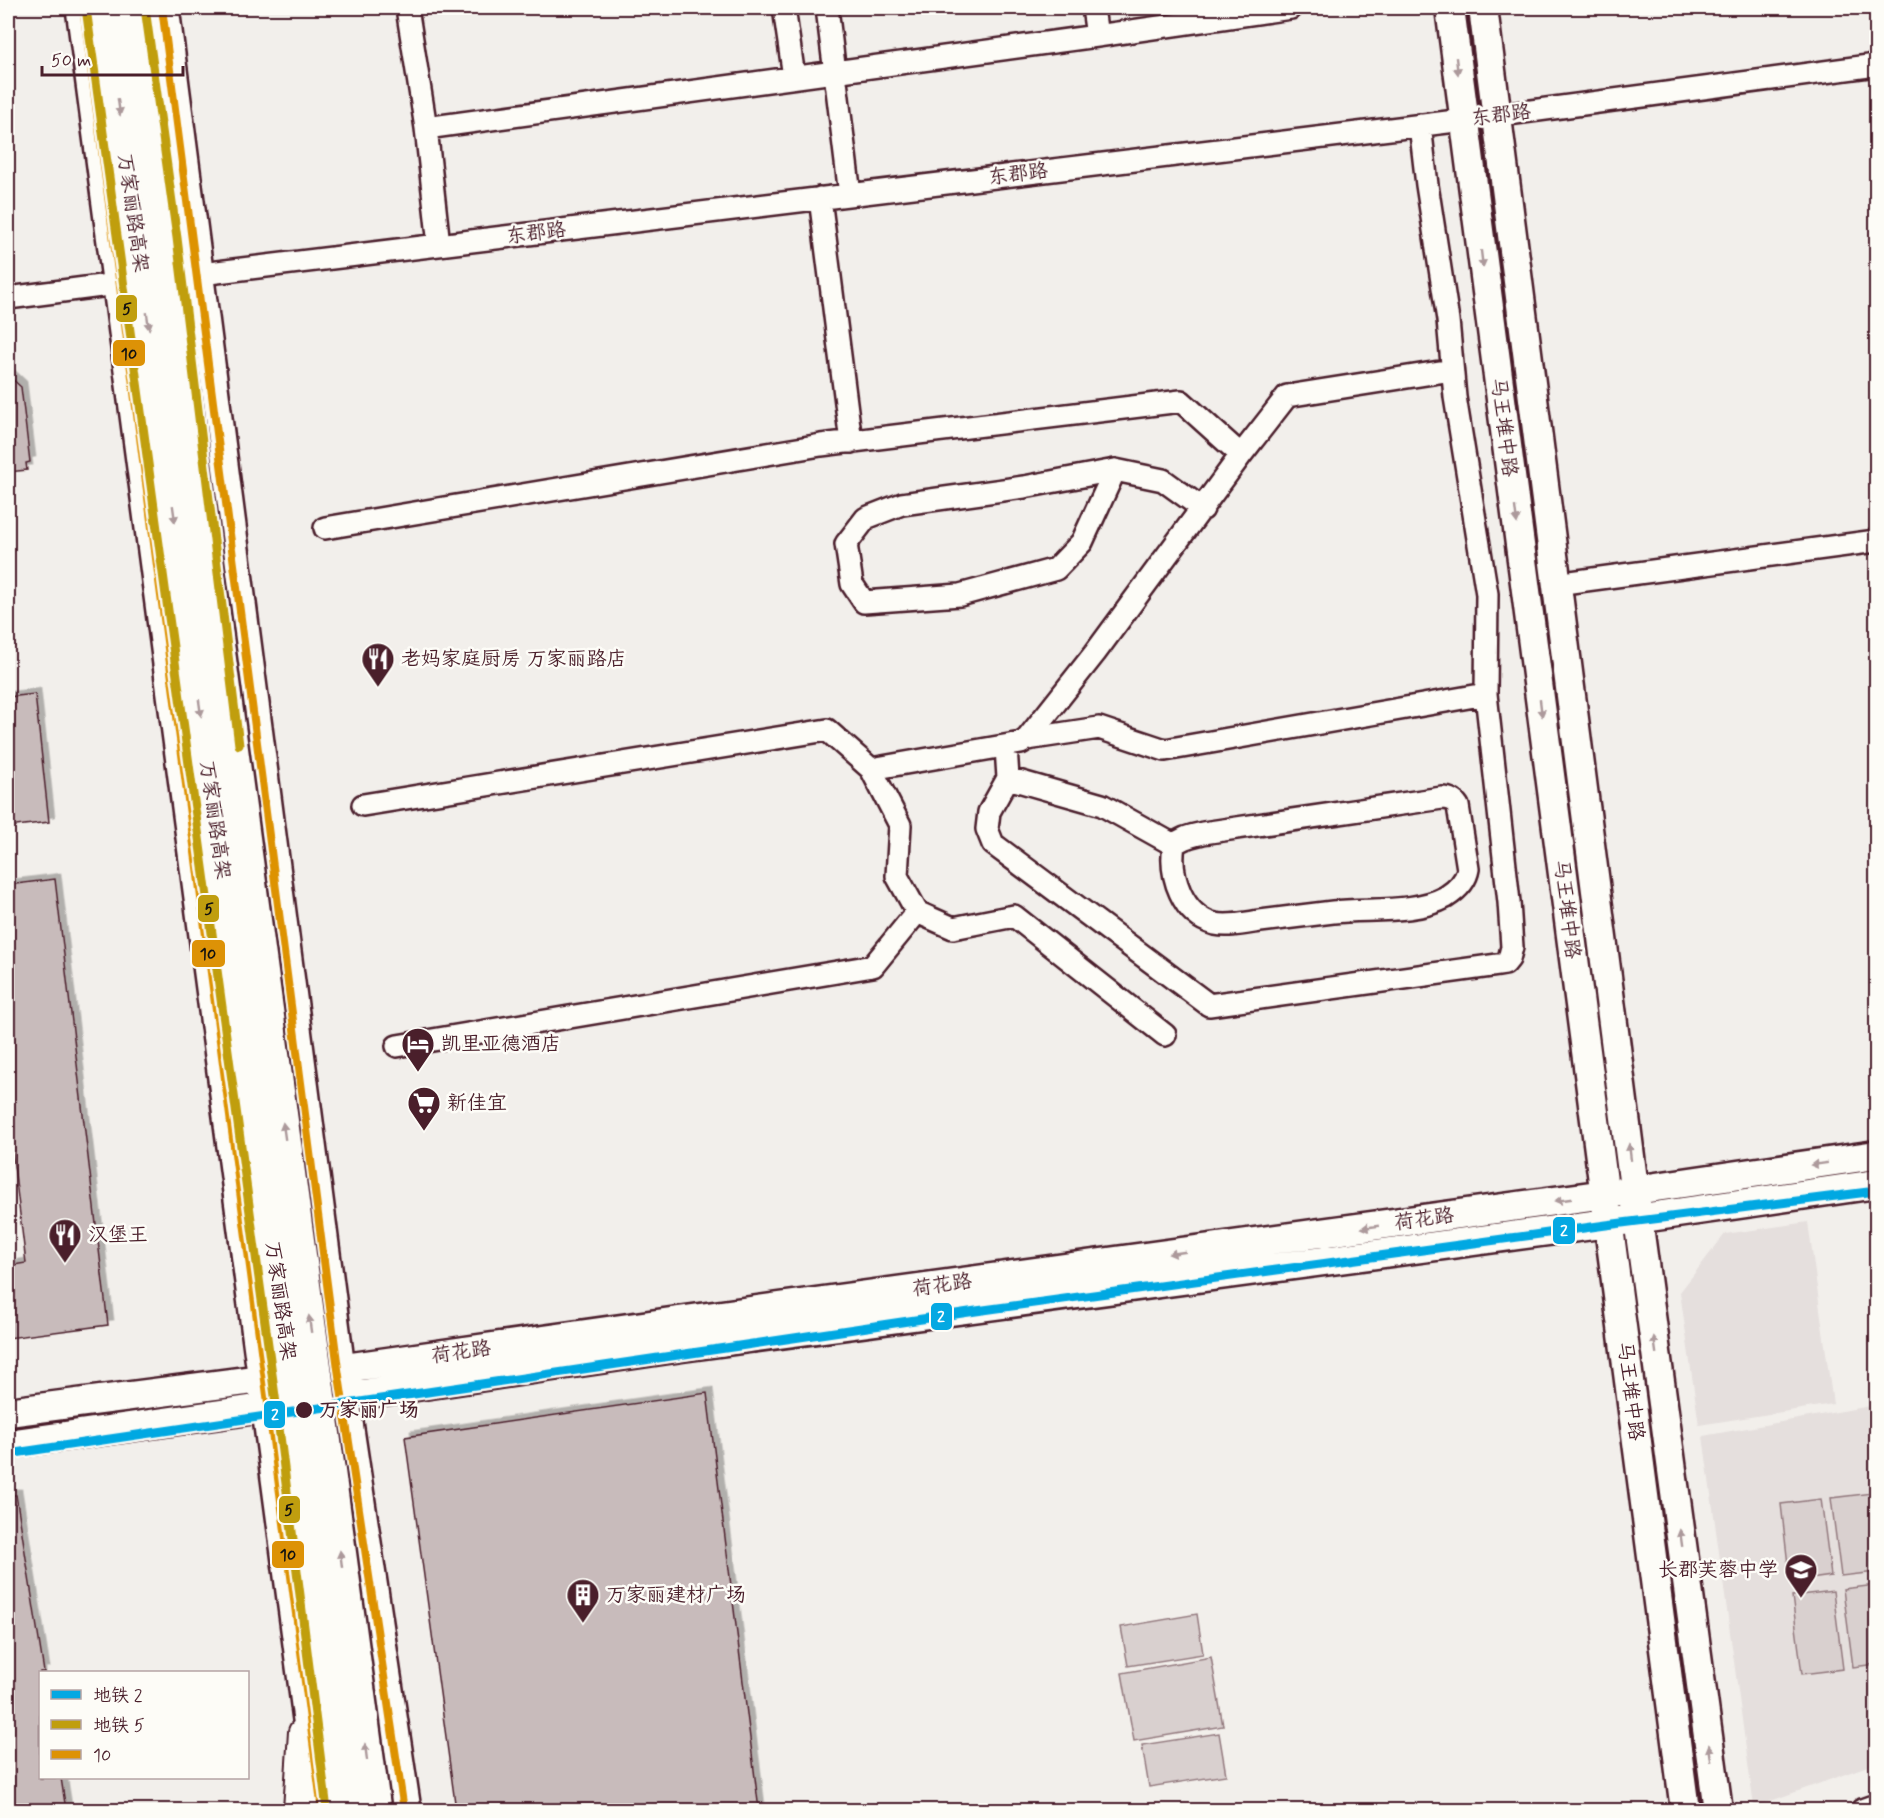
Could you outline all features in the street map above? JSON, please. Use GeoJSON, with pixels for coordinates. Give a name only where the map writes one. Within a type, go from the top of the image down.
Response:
{"type":"FeatureCollection","features":[{"type":"Feature","properties":{"kind":"main road"},"geometry":{"type":"LineString","coordinates":[[83,8],[322,1810]]}},
{"type":"Feature","properties":{"kind":"main road","name":"万家丽路高架"},"geometry":{"type":"LineString","coordinates":[[105,8],[348,1810]]}},
{"type":"Feature","properties":{"kind":"main road","name":"万家丽路高架"},"geometry":{"type":"LineString","coordinates":[[132,8],[374,1810]]}},
{"type":"Feature","properties":{"kind":"main road"},"geometry":{"type":"LineString","coordinates":[[162,8],[340,1383],[404,1810]]}},
{"type":"Feature","properties":{"kind":"main road","name":"马王堆中路"},"geometry":{"type":"LineString","coordinates":[[1450,8],[1685,1810]]}},
{"type":"Feature","properties":{"kind":"main road","name":"马王堆中路"},"geometry":{"type":"LineString","coordinates":[[1483,8],[1638,1219],[1718,1810]]}},
{"type":"Feature","properties":{"kind":"main road","name":"荷花路"},"geometry":{"type":"LineString","coordinates":[[340,1383],[702,1317],[1604,1195],[1876,1155]]}},
{"type":"Feature","properties":{"kind":"main road","name":"荷花路"},"geometry":{"type":"LineString","coordinates":[[8,1444],[268,1393],[340,1383],[694,1345],[1638,1219],[1876,1184]]}},
{"type":"Feature","properties":{"kind":"main road","name":"荷花路"},"geometry":{"type":"LineString","coordinates":[[8,1412],[268,1393]]}},
{"type":"Feature","properties":{"kind":"street"},"geometry":{"type":"LineString","coordinates":[[407,8],[426,128],[439,245]]}},
{"type":"Feature","properties":{"kind":"street"},"geometry":{"type":"LineString","coordinates":[[784,8],[795,77]]}},
{"type":"Feature","properties":{"kind":"street"},"geometry":{"type":"LineString","coordinates":[[827,8],[850,195]]}},
{"type":"Feature","properties":{"kind":"street"},"geometry":{"type":"LineString","coordinates":[[1093,8],[1097,36]]}},
{"type":"Feature","properties":{"kind":"street"},"geometry":{"type":"LineString","coordinates":[[426,128],[1291,8]]}},
{"type":"Feature","properties":{"kind":"street","name":"东郡路"},"geometry":{"type":"LineString","coordinates":[[8,298],[1464,120],[1876,65]]}},
{"type":"Feature","properties":{"kind":"street"},"geometry":{"type":"LineString","coordinates":[[1006,747],[1008,778],[989,812],[987,829],[993,844],[1209,1005],[1498,965],[1509,959],[1512,947],[1509,902],[1485,694],[1486,594],[1452,370],[1448,320],[1420,125]]}},
{"type":"Feature","properties":{"kind":"street"},"geometry":{"type":"LineString","coordinates":[[819,198],[851,442]]}},
{"type":"Feature","properties":{"kind":"street"},"geometry":{"type":"LineString","coordinates":[[871,770],[1006,747],[1021,744],[1027,739],[1095,653],[1287,396],[1452,370]]}},
{"type":"Feature","properties":{"kind":"street"},"geometry":{"type":"LineString","coordinates":[[326,528],[821,446],[1181,401],[1241,456]]}},
{"type":"Feature","properties":{"kind":"street"},"geometry":{"type":"LineString","coordinates":[[1115,470],[1082,542],[1056,569],[960,595],[864,602],[852,584],[846,544],[867,518],[902,504],[1024,487],[1115,470],[1163,480],[1203,509]]}},
{"type":"Feature","properties":{"kind":"street"},"geometry":{"type":"LineString","coordinates":[[1556,584],[1876,541]]}},
{"type":"Feature","properties":{"kind":"street"},"geometry":{"type":"LineString","coordinates":[[1027,739],[1099,728],[1165,750],[1485,694]]}},
{"type":"Feature","properties":{"kind":"street"},"geometry":{"type":"LineString","coordinates":[[363,805],[827,730],[871,770],[900,825],[897,876],[917,912],[953,928],[1014,916],[1165,1035]]}},
{"type":"Feature","properties":{"kind":"street"},"geometry":{"type":"LineString","coordinates":[[1008,778],[1102,805],[1174,845]]}},
{"type":"Feature","properties":{"kind":"street"},"geometry":{"type":"LineString","coordinates":[[1449,798],[1458,806],[1468,869],[1467,877],[1457,888],[1446,897],[1430,903],[1237,925],[1215,924],[1202,918],[1184,901],[1173,868],[1174,845],[1186,837],[1203,833],[1449,798]]}},
{"type":"Feature","properties":{"kind":"street"},"geometry":{"type":"LineString","coordinates":[[397,1046],[873,966],[917,912]]}},
{"type":"Feature","properties":{"kind":"street"},"geometry":{"type":"LineString","coordinates":[[297,1810],[305,1678]]}},
{"type":"Feature","properties":{"kind":"street"},"geometry":{"type":"LineString","coordinates":[[1862,1810],[1876,1804]]}},
{"type":"Feature","properties":{"kind":"shaded area"},"geometry":{"type":"Polygon","coordinates":[[[1808,1222],[1833,1404],[1699,1425],[1680,1292],[1725,1234],[1808,1222]]]}},
{"type":"Feature","properties":{"kind":"shaded area","name":"长郡芙蓉中学"},"geometry":{"type":"Polygon","coordinates":[[[1876,1405],[1876,1763],[1754,1807],[1703,1436],[1876,1405]]]}},
{"type":"Feature","properties":{"kind":"shaded area"},"geometry":{"type":"Polygon","coordinates":[[[1872,1493],[1876,1531],[1876,1572],[1841,1576],[1831,1498],[1872,1493]]]}},
{"type":"Feature","properties":{"kind":"shaded area"},"geometry":{"type":"Polygon","coordinates":[[[1821,1499],[1831,1576],[1790,1582],[1781,1504],[1821,1499]]]}},
{"type":"Feature","properties":{"kind":"shaded area"},"geometry":{"type":"Polygon","coordinates":[[[1876,1585],[1876,1664],[1853,1667],[1843,1589],[1876,1585]]]}},
{"type":"Feature","properties":{"kind":"shaded area"},"geometry":{"type":"Polygon","coordinates":[[[1833,1591],[1843,1669],[1802,1674],[1792,1596],[1833,1591]]]}},
{"type":"Feature","properties":{"kind":"shaded area"},"geometry":{"type":"Polygon","coordinates":[[[1197,1614],[1203,1654],[1128,1666],[1121,1627],[1197,1614]]]}},
{"type":"Feature","properties":{"kind":"shaded area"},"geometry":{"type":"Polygon","coordinates":[[[1211,1657],[1223,1726],[1134,1741],[1122,1673],[1211,1657]]]}},
{"type":"Feature","properties":{"kind":"shaded area"},"geometry":{"type":"Polygon","coordinates":[[[1219,1733],[1226,1775],[1149,1787],[1142,1745],[1219,1733]]]}},
{"type":"Feature","properties":{"kind":"building"},"geometry":{"type":"Polygon","coordinates":[[[8,375],[21,387],[30,462],[26,463],[27,470],[8,472],[8,375]]]}},
{"type":"Feature","properties":{"kind":"building"},"geometry":{"type":"Polygon","coordinates":[[[35,694],[49,822],[8,827],[8,697],[35,694]]]}},
{"type":"Feature","properties":{"kind":"building"},"geometry":{"type":"Polygon","coordinates":[[[55,879],[108,1325],[8,1338],[8,1266],[26,1263],[8,1117],[8,885],[55,879]]]}},
{"type":"Feature","properties":{"kind":"building","name":"万家丽建材广场"},"geometry":{"type":"Polygon","coordinates":[[[707,1393],[759,1810],[456,1810],[405,1437],[707,1393]]]}},
{"type":"Feature","properties":{"kind":"building"},"geometry":{"type":"Polygon","coordinates":[[[8,1495],[16,1495],[44,1671],[39,1671],[39,1779],[61,1779],[66,1810],[8,1810],[8,1495]]]}},
{"type":"Feature","properties":{"kind":"metro line","name":"5"},"geometry":{"type":"LineString","coordinates":[[86,8],[275,1396],[327,1810]]}},
{"type":"Feature","properties":{"kind":"metro line","name":"5"},"geometry":{"type":"LineString","coordinates":[[145,8],[177,238],[239,745]]}},
{"type":"Feature","properties":{"kind":"metro line","name":"2"},"geometry":{"type":"LineString","coordinates":[[8,1454],[976,1311],[1606,1225],[1876,1191]]}},
{"type":"Feature","properties":{"kind":"transit line","name":"10"},"geometry":{"type":"LineString","coordinates":[[83,8],[322,1810]]}},
{"type":"Feature","properties":{"kind":"transit line","name":"10"},"geometry":{"type":"LineString","coordinates":[[162,8],[338,1369],[404,1810]]}},
{"type":"Feature","properties":{"kind":"place","name":"老妈家庭厨房 万家丽路店"},"geometry":{"type":"Point","coordinates":[378,688]}},
{"type":"Feature","properties":{"kind":"place","name":"凯里亚德酒店"},"geometry":{"type":"Point","coordinates":[418,1073]}},
{"type":"Feature","properties":{"kind":"place","name":"新佳宜"},"geometry":{"type":"Point","coordinates":[424,1132]}},
{"type":"Feature","properties":{"kind":"place","name":"汉堡王"},"geometry":{"type":"Point","coordinates":[65,1264]}},
{"type":"Feature","properties":{"kind":"place","name":"万家丽广场"},"geometry":{"type":"Point","coordinates":[304,1410]}},
{"type":"Feature","properties":{"kind":"place","name":"长郡芙蓉中学"},"geometry":{"type":"Point","coordinates":[1801,1599]}},
{"type":"Feature","properties":{"kind":"place","name":"万家丽建材广场"},"geometry":{"type":"Point","coordinates":[583,1624]}}]}
